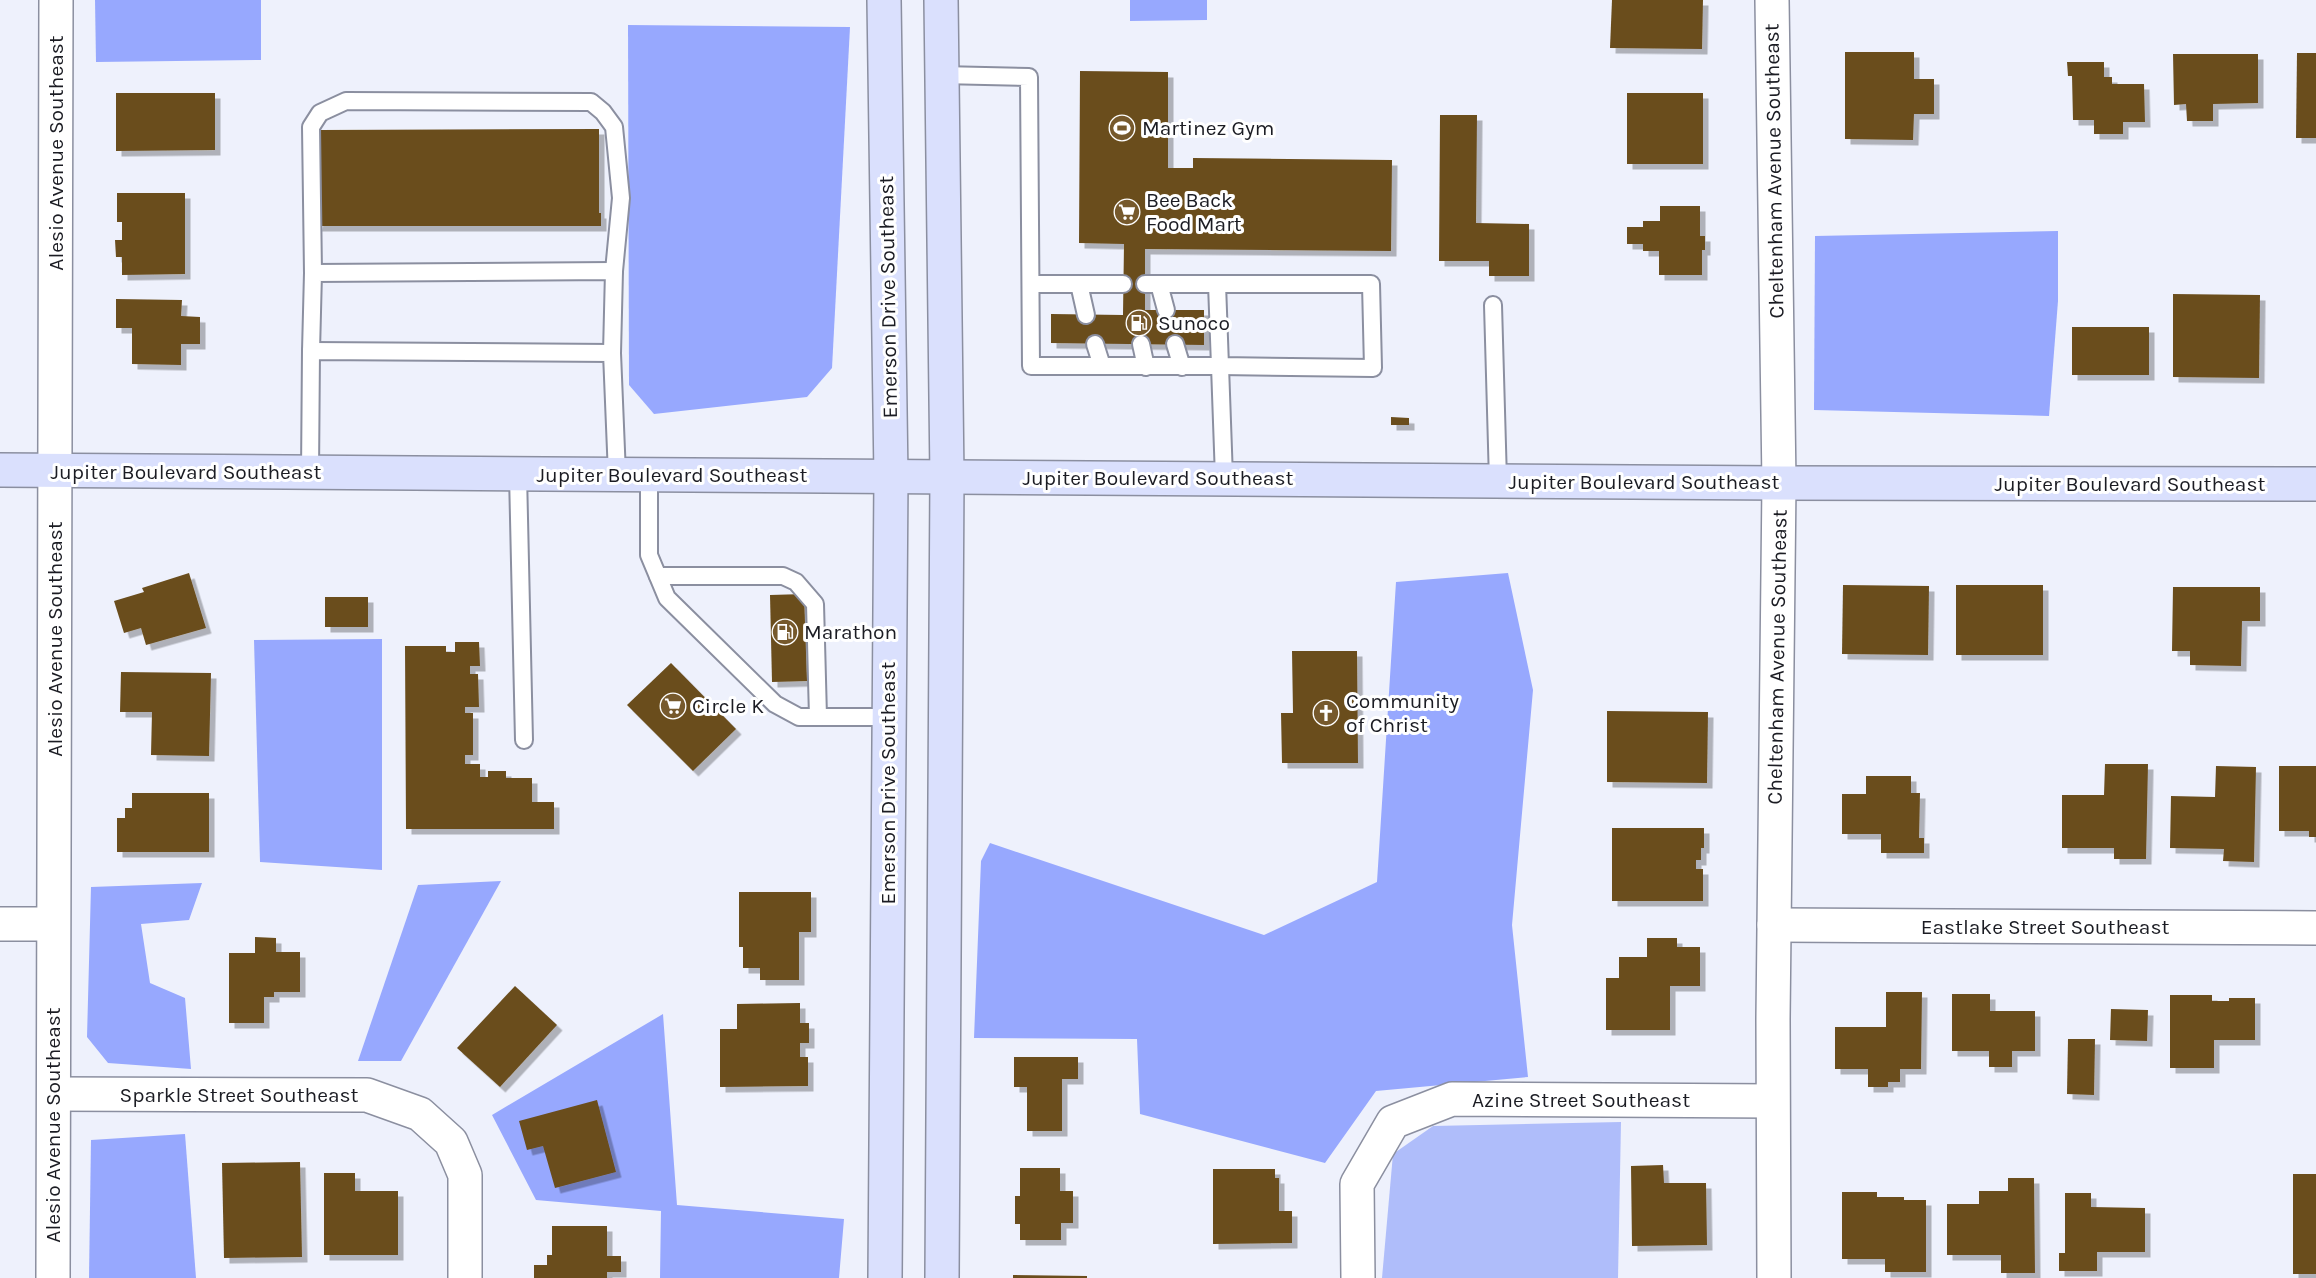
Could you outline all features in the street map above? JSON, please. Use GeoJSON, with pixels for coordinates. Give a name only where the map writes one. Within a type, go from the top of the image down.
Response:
{"type":"FeatureCollection","features":[{"type":"Feature","properties":{"kind":"street","name":"Alesio Avenue Southeast"},"geometry":{"type":"LineString","coordinates":[[54,1278],[56,0]]}},
{"type":"Feature","properties":{"kind":"street","name":"Emerson Drive Southeast"},"geometry":{"type":"LineString","coordinates":[[884,0],[891,477],[885,1278]]}},
{"type":"Feature","properties":{"kind":"street"},"geometry":{"type":"LineString","coordinates":[[941,0],[947,477],[942,1278]]}},
{"type":"Feature","properties":{"kind":"street","name":"Cheltenham Avenue Southeast"},"geometry":{"type":"LineString","coordinates":[[1772,0],[1779,483],[1772,1101],[1774,1278]]}},
{"type":"Feature","properties":{"kind":"street","name":"Jupiter Boulevard Southeast"},"geometry":{"type":"LineString","coordinates":[[0,470],[1779,483],[2316,484]]}},
{"type":"Feature","properties":{"kind":"street"},"geometry":{"type":"LineString","coordinates":[[0,924],[53,924]]}},
{"type":"Feature","properties":{"kind":"street","name":"Eastlake Street Southeast"},"geometry":{"type":"LineString","coordinates":[[1774,925],[2316,928]]}},
{"type":"Feature","properties":{"kind":"street","name":"Sparkle Street Southeast"},"geometry":{"type":"LineString","coordinates":[[54,1094],[367,1095],[420,1114],[451,1142],[465,1175],[465,1278]]}},
{"type":"Feature","properties":{"kind":"street","name":"Azine Street Southeast"},"geometry":{"type":"LineString","coordinates":[[1358,1278],[1357,1184],[1394,1122],[1452,1099],[1772,1101]]}},
{"type":"Feature","properties":{"kind":"lane"},"geometry":{"type":"LineString","coordinates":[[941,75],[1029,77],[1031,366],[1373,368],[1371,284],[1152,284],[1166,310]]}},
{"type":"Feature","properties":{"kind":"lane"},"geometry":{"type":"LineString","coordinates":[[310,472],[313,273],[311,127],[320,113],[346,101],[591,102],[603,112],[614,127],[621,198],[614,271],[612,353],[617,475]]}},
{"type":"Feature","properties":{"kind":"lane"},"geometry":{"type":"LineString","coordinates":[[313,273],[614,271]]}},
{"type":"Feature","properties":{"kind":"lane"},"geometry":{"type":"LineString","coordinates":[[1031,284],[1123,284]]}},
{"type":"Feature","properties":{"kind":"lane"},"geometry":{"type":"LineString","coordinates":[[1078,284],[1086,315]]}},
{"type":"Feature","properties":{"kind":"lane"},"geometry":{"type":"LineString","coordinates":[[1217,284],[1224,478]]}},
{"type":"Feature","properties":{"kind":"lane"},"geometry":{"type":"LineString","coordinates":[[1493,305],[1498,481]]}},
{"type":"Feature","properties":{"kind":"lane"},"geometry":{"type":"LineString","coordinates":[[1095,344],[1102,366]]}},
{"type":"Feature","properties":{"kind":"lane"},"geometry":{"type":"LineString","coordinates":[[1141,344],[1146,367]]}},
{"type":"Feature","properties":{"kind":"lane"},"geometry":{"type":"LineString","coordinates":[[1175,344],[1182,367]]}},
{"type":"Feature","properties":{"kind":"lane"},"geometry":{"type":"LineString","coordinates":[[311,351],[612,353]]}},
{"type":"Feature","properties":{"kind":"lane"},"geometry":{"type":"LineString","coordinates":[[518,474],[524,740]]}},
{"type":"Feature","properties":{"kind":"lane"},"geometry":{"type":"LineString","coordinates":[[649,475],[649,555],[667,598],[775,704],[800,717],[889,717]]}},
{"type":"Feature","properties":{"kind":"lane"},"geometry":{"type":"LineString","coordinates":[[657,576],[783,576],[796,582],[815,604],[818,717]]}},
{"type":"Feature","properties":{"kind":"shaded area"},"geometry":{"type":"Polygon","coordinates":[[[95,0],[261,0],[261,60],[96,62],[95,0]]]}},
{"type":"Feature","properties":{"kind":"shaded area"},"geometry":{"type":"Polygon","coordinates":[[[1130,0],[1207,0],[1207,20],[1130,21],[1130,0]]]}},
{"type":"Feature","properties":{"kind":"shaded area"},"geometry":{"type":"Polygon","coordinates":[[[628,25],[850,27],[832,368],[807,397],[654,414],[629,385],[628,25]]]}},
{"type":"Feature","properties":{"kind":"shaded area"},"geometry":{"type":"Polygon","coordinates":[[[2058,231],[2058,301],[2049,416],[1814,410],[1815,236],[2058,231]]]}},
{"type":"Feature","properties":{"kind":"shaded area"},"geometry":{"type":"Polygon","coordinates":[[[1508,573],[1533,690],[1512,925],[1528,1077],[1376,1091],[1325,1163],[1140,1114],[1137,1039],[974,1038],[981,861],[990,843],[1264,935],[1377,882],[1396,582],[1508,573]]]}},
{"type":"Feature","properties":{"kind":"shaded area"},"geometry":{"type":"Polygon","coordinates":[[[382,639],[382,870],[260,862],[254,640],[382,639]]]}},
{"type":"Feature","properties":{"kind":"shaded area"},"geometry":{"type":"Polygon","coordinates":[[[501,881],[401,1061],[358,1061],[418,885],[501,881]]]}},
{"type":"Feature","properties":{"kind":"shaded area"},"geometry":{"type":"Polygon","coordinates":[[[202,883],[189,920],[141,924],[150,983],[185,998],[191,1069],[108,1063],[87,1037],[91,887],[202,883]]]}},
{"type":"Feature","properties":{"kind":"shaded area"},"geometry":{"type":"Polygon","coordinates":[[[663,1014],[677,1205],[844,1219],[839,1278],[660,1278],[661,1211],[536,1200],[492,1115],[663,1014]]]}},
{"type":"Feature","properties":{"kind":"shaded area"},"geometry":{"type":"Polygon","coordinates":[[[1621,1122],[1618,1278],[1382,1278],[1393,1154],[1433,1126],[1621,1122]]]}},
{"type":"Feature","properties":{"kind":"shaded area"},"geometry":{"type":"Polygon","coordinates":[[[185,1134],[196,1278],[89,1278],[91,1140],[185,1134]]]}},
{"type":"Feature","properties":{"kind":"building"},"geometry":{"type":"Polygon","coordinates":[[[1612,0],[1703,0],[1702,49],[1610,48],[1612,0]]]}},
{"type":"Feature","properties":{"kind":"building"},"geometry":{"type":"Polygon","coordinates":[[[1845,52],[1914,52],[1914,79],[1934,79],[1934,114],[1914,114],[1913,140],[1845,139],[1845,52]]]}},
{"type":"Feature","properties":{"kind":"building"},"geometry":{"type":"Polygon","coordinates":[[[2297,53],[2316,53],[2316,138],[2296,138],[2297,53]]]}},
{"type":"Feature","properties":{"kind":"building"},"geometry":{"type":"Polygon","coordinates":[[[2173,54],[2258,54],[2258,103],[2213,104],[2213,121],[2187,121],[2186,104],[2174,105],[2173,54]]]}},
{"type":"Feature","properties":{"kind":"building"},"geometry":{"type":"Polygon","coordinates":[[[2067,62],[2104,62],[2104,77],[2112,77],[2112,84],[2144,84],[2145,122],[2123,122],[2123,134],[2094,134],[2094,120],[2073,120],[2072,76],[2068,76],[2067,62]]]}},
{"type":"Feature","properties":{"kind":"building"},"geometry":{"type":"Polygon","coordinates":[[[1080,71],[1168,72],[1168,168],[1193,168],[1193,158],[1392,160],[1391,251],[1145,249],[1145,310],[1204,310],[1204,345],[1051,343],[1051,314],[1123,315],[1124,244],[1079,243],[1080,71]]]}},
{"type":"Feature","properties":{"kind":"building"},"geometry":{"type":"Polygon","coordinates":[[[116,93],[215,93],[215,150],[116,151],[116,93]]]}},
{"type":"Feature","properties":{"kind":"building"},"geometry":{"type":"Polygon","coordinates":[[[1627,93],[1703,93],[1703,164],[1627,164],[1627,93]]]}},
{"type":"Feature","properties":{"kind":"building"},"geometry":{"type":"Polygon","coordinates":[[[1440,115],[1477,115],[1476,223],[1529,224],[1529,276],[1489,276],[1489,261],[1439,261],[1440,115]]]}},
{"type":"Feature","properties":{"kind":"building"},"geometry":{"type":"Polygon","coordinates":[[[599,129],[601,226],[316,226],[320,211],[320,130],[599,129]]]}},
{"type":"Feature","properties":{"kind":"building"},"geometry":{"type":"Polygon","coordinates":[[[117,193],[185,193],[185,274],[122,275],[122,257],[116,257],[115,240],[122,240],[122,222],[117,222],[117,193]]]}},
{"type":"Feature","properties":{"kind":"building"},"geometry":{"type":"Polygon","coordinates":[[[1660,206],[1700,206],[1700,236],[1705,236],[1705,250],[1702,250],[1702,275],[1659,275],[1659,251],[1643,251],[1643,244],[1627,244],[1627,227],[1643,227],[1643,221],[1660,221],[1660,206]]]}},
{"type":"Feature","properties":{"kind":"building"},"geometry":{"type":"Polygon","coordinates":[[[2173,294],[2260,295],[2259,378],[2173,377],[2173,294]]]}},
{"type":"Feature","properties":{"kind":"building"},"geometry":{"type":"Polygon","coordinates":[[[116,299],[182,300],[181,316],[200,317],[200,344],[181,344],[181,365],[132,364],[132,328],[116,328],[116,299]]]}},
{"type":"Feature","properties":{"kind":"building"},"geometry":{"type":"Polygon","coordinates":[[[2072,327],[2149,327],[2149,375],[2072,375],[2072,327]]]}},
{"type":"Feature","properties":{"kind":"building"},"geometry":{"type":"Polygon","coordinates":[[[1391,417],[1409,418],[1409,425],[1391,425],[1391,417]]]}},
{"type":"Feature","properties":{"kind":"building"},"geometry":{"type":"Polygon","coordinates":[[[189,573],[206,628],[146,645],[141,628],[124,633],[114,601],[144,592],[142,588],[189,573]]]}},
{"type":"Feature","properties":{"kind":"building"},"geometry":{"type":"Polygon","coordinates":[[[1843,585],[1929,586],[1928,655],[1842,654],[1843,585]]]}},
{"type":"Feature","properties":{"kind":"building"},"geometry":{"type":"Polygon","coordinates":[[[1956,585],[2043,585],[2043,655],[1956,655],[1956,585]]]}},
{"type":"Feature","properties":{"kind":"building"},"geometry":{"type":"Polygon","coordinates":[[[2173,587],[2260,587],[2260,621],[2242,621],[2241,666],[2190,665],[2190,651],[2172,651],[2173,587]]]}},
{"type":"Feature","properties":{"kind":"building"},"geometry":{"type":"Polygon","coordinates":[[[804,594],[807,681],[772,682],[770,595],[804,594]]]}},
{"type":"Feature","properties":{"kind":"building"},"geometry":{"type":"Polygon","coordinates":[[[325,597],[368,597],[368,627],[325,627],[325,597]]]}},
{"type":"Feature","properties":{"kind":"building"},"geometry":{"type":"Polygon","coordinates":[[[455,642],[479,642],[480,666],[470,666],[470,674],[478,674],[479,707],[465,707],[465,713],[473,713],[473,755],[465,755],[465,764],[480,764],[480,777],[488,777],[488,771],[506,771],[506,778],[532,778],[532,802],[554,802],[554,829],[406,829],[405,646],[446,646],[446,652],[455,652],[455,642]]]}},
{"type":"Feature","properties":{"kind":"building"},"geometry":{"type":"Polygon","coordinates":[[[1292,651],[1357,651],[1358,763],[1282,763],[1281,713],[1293,713],[1292,651]]]}},
{"type":"Feature","properties":{"kind":"building"},"geometry":{"type":"Polygon","coordinates":[[[671,663],[736,729],[693,771],[627,705],[671,663]]]}},
{"type":"Feature","properties":{"kind":"building"},"geometry":{"type":"Polygon","coordinates":[[[121,672],[211,673],[209,756],[151,755],[152,712],[120,712],[121,672]]]}},
{"type":"Feature","properties":{"kind":"building"},"geometry":{"type":"Polygon","coordinates":[[[1607,711],[1708,712],[1707,783],[1607,782],[1607,711]]]}},
{"type":"Feature","properties":{"kind":"building"},"geometry":{"type":"Polygon","coordinates":[[[2105,764],[2148,764],[2146,859],[2114,859],[2114,848],[2062,848],[2062,795],[2104,795],[2105,764]]]}},
{"type":"Feature","properties":{"kind":"building"},"geometry":{"type":"Polygon","coordinates":[[[2216,766],[2256,767],[2254,862],[2223,861],[2224,849],[2170,848],[2171,796],[2215,797],[2216,766]]]}},
{"type":"Feature","properties":{"kind":"building"},"geometry":{"type":"Polygon","coordinates":[[[2279,766],[2316,766],[2316,837],[2309,837],[2309,831],[2279,831],[2279,766]]]}},
{"type":"Feature","properties":{"kind":"building"},"geometry":{"type":"Polygon","coordinates":[[[1866,776],[1911,776],[1911,793],[1920,793],[1919,838],[1924,838],[1924,853],[1881,853],[1881,834],[1842,834],[1842,794],[1866,794],[1866,776]]]}},
{"type":"Feature","properties":{"kind":"building"},"geometry":{"type":"Polygon","coordinates":[[[132,793],[209,793],[209,852],[117,852],[117,818],[125,818],[125,808],[132,808],[132,793]]]}},
{"type":"Feature","properties":{"kind":"building"},"geometry":{"type":"Polygon","coordinates":[[[1612,828],[1704,828],[1704,848],[1701,848],[1701,860],[1696,860],[1696,869],[1703,869],[1703,901],[1612,901],[1612,828]]]}},
{"type":"Feature","properties":{"kind":"building"},"geometry":{"type":"Polygon","coordinates":[[[739,892],[811,892],[811,932],[799,932],[799,980],[760,980],[760,968],[743,968],[743,947],[739,947],[739,892]]]}},
{"type":"Feature","properties":{"kind":"building"},"geometry":{"type":"Polygon","coordinates":[[[255,937],[276,938],[276,952],[300,952],[300,992],[274,992],[274,997],[264,997],[264,1023],[229,1023],[229,953],[255,953],[255,937]]]}},
{"type":"Feature","properties":{"kind":"building"},"geometry":{"type":"Polygon","coordinates":[[[1647,938],[1677,938],[1677,947],[1700,947],[1700,986],[1670,986],[1670,1030],[1606,1030],[1606,978],[1619,978],[1619,957],[1647,957],[1647,938]]]}},
{"type":"Feature","properties":{"kind":"building"},"geometry":{"type":"Polygon","coordinates":[[[515,986],[557,1025],[500,1087],[457,1048],[515,986]]]}},
{"type":"Feature","properties":{"kind":"building"},"geometry":{"type":"Polygon","coordinates":[[[1886,992],[1922,992],[1921,1069],[1900,1069],[1900,1082],[1888,1082],[1888,1087],[1868,1087],[1868,1069],[1835,1069],[1835,1027],[1886,1027],[1886,992]]]}},
{"type":"Feature","properties":{"kind":"building"},"geometry":{"type":"Polygon","coordinates":[[[1952,994],[1990,994],[1990,1011],[2035,1011],[2035,1051],[2012,1051],[2012,1067],[1989,1067],[1989,1051],[1952,1051],[1952,994]]]}},
{"type":"Feature","properties":{"kind":"building"},"geometry":{"type":"Polygon","coordinates":[[[2170,995],[2212,995],[2212,1001],[2229,1001],[2229,998],[2255,998],[2255,1040],[2214,1040],[2214,1068],[2170,1068],[2170,995]]]}},
{"type":"Feature","properties":{"kind":"building"},"geometry":{"type":"Polygon","coordinates":[[[800,1003],[800,1023],[809,1023],[809,1043],[800,1043],[800,1057],[808,1057],[808,1086],[720,1087],[720,1029],[737,1029],[737,1004],[800,1003]]]}},
{"type":"Feature","properties":{"kind":"building"},"geometry":{"type":"Polygon","coordinates":[[[2111,1009],[2148,1010],[2147,1041],[2110,1040],[2111,1009]]]}},
{"type":"Feature","properties":{"kind":"building"},"geometry":{"type":"Polygon","coordinates":[[[2068,1039],[2095,1039],[2094,1095],[2067,1094],[2068,1039]]]}},
{"type":"Feature","properties":{"kind":"building"},"geometry":{"type":"Polygon","coordinates":[[[1014,1057],[1078,1057],[1078,1079],[1062,1079],[1062,1131],[1027,1131],[1027,1087],[1014,1087],[1014,1057]]]}},
{"type":"Feature","properties":{"kind":"building"},"geometry":{"type":"Polygon","coordinates":[[[597,1100],[616,1172],[555,1188],[543,1146],[527,1150],[519,1121],[597,1100]]]}},
{"type":"Feature","properties":{"kind":"building"},"geometry":{"type":"Polygon","coordinates":[[[300,1162],[302,1257],[224,1258],[222,1163],[300,1162]]]}},
{"type":"Feature","properties":{"kind":"building"},"geometry":{"type":"Polygon","coordinates":[[[1663,1165],[1664,1183],[1706,1183],[1707,1245],[1632,1246],[1631,1166],[1663,1165]]]}},
{"type":"Feature","properties":{"kind":"building"},"geometry":{"type":"Polygon","coordinates":[[[1020,1168],[1060,1168],[1060,1191],[1073,1191],[1073,1223],[1061,1223],[1061,1240],[1020,1240],[1020,1224],[1015,1224],[1015,1196],[1020,1196],[1020,1168]]]}},
{"type":"Feature","properties":{"kind":"building"},"geometry":{"type":"Polygon","coordinates":[[[1213,1169],[1275,1169],[1275,1178],[1279,1178],[1279,1211],[1292,1211],[1292,1243],[1213,1244],[1213,1169]]]}},
{"type":"Feature","properties":{"kind":"building"},"geometry":{"type":"Polygon","coordinates":[[[324,1173],[355,1173],[355,1191],[398,1191],[398,1255],[324,1255],[324,1173]]]}},
{"type":"Feature","properties":{"kind":"building"},"geometry":{"type":"Polygon","coordinates":[[[2293,1174],[2316,1174],[2316,1274],[2293,1274],[2293,1174]]]}},
{"type":"Feature","properties":{"kind":"building"},"geometry":{"type":"Polygon","coordinates":[[[2008,1178],[2034,1178],[2035,1273],[2001,1273],[2001,1255],[1947,1255],[1947,1204],[1979,1204],[1979,1191],[2008,1191],[2008,1178]]]}},
{"type":"Feature","properties":{"kind":"building"},"geometry":{"type":"Polygon","coordinates":[[[1842,1192],[1877,1192],[1877,1197],[1926,1200],[1926,1272],[1885,1272],[1885,1259],[1842,1259],[1842,1192]]]}},
{"type":"Feature","properties":{"kind":"building"},"geometry":{"type":"Polygon","coordinates":[[[2065,1193],[2091,1193],[2091,1207],[2145,1208],[2145,1252],[2097,1252],[2097,1271],[2059,1271],[2059,1253],[2065,1253],[2065,1193]]]}},
{"type":"Feature","properties":{"kind":"building"},"geometry":{"type":"Polygon","coordinates":[[[552,1226],[607,1226],[607,1256],[621,1256],[621,1272],[607,1272],[607,1278],[534,1278],[534,1265],[547,1265],[547,1255],[552,1255],[552,1226]]]}},
{"type":"Feature","properties":{"kind":"building"},"geometry":{"type":"Polygon","coordinates":[[[1013,1275],[1087,1276],[1087,1278],[1013,1278],[1013,1275]]]}},
{"type":"Feature","properties":{"kind":"place","name":"Martinez Gym"},"geometry":{"type":"Point","coordinates":[1122,128]}},
{"type":"Feature","properties":{"kind":"place","name":"Bee Back Food Mart"},"geometry":{"type":"Point","coordinates":[1127,212]}},
{"type":"Feature","properties":{"kind":"place","name":"Sunoco"},"geometry":{"type":"Point","coordinates":[1139,323]}},
{"type":"Feature","properties":{"kind":"place","name":"Marathon"},"geometry":{"type":"Point","coordinates":[785,632]}},
{"type":"Feature","properties":{"kind":"place","name":"Circle K"},"geometry":{"type":"Point","coordinates":[673,706]}},
{"type":"Feature","properties":{"kind":"place","name":"Community of Christ"},"geometry":{"type":"Point","coordinates":[1326,713]}}]}
